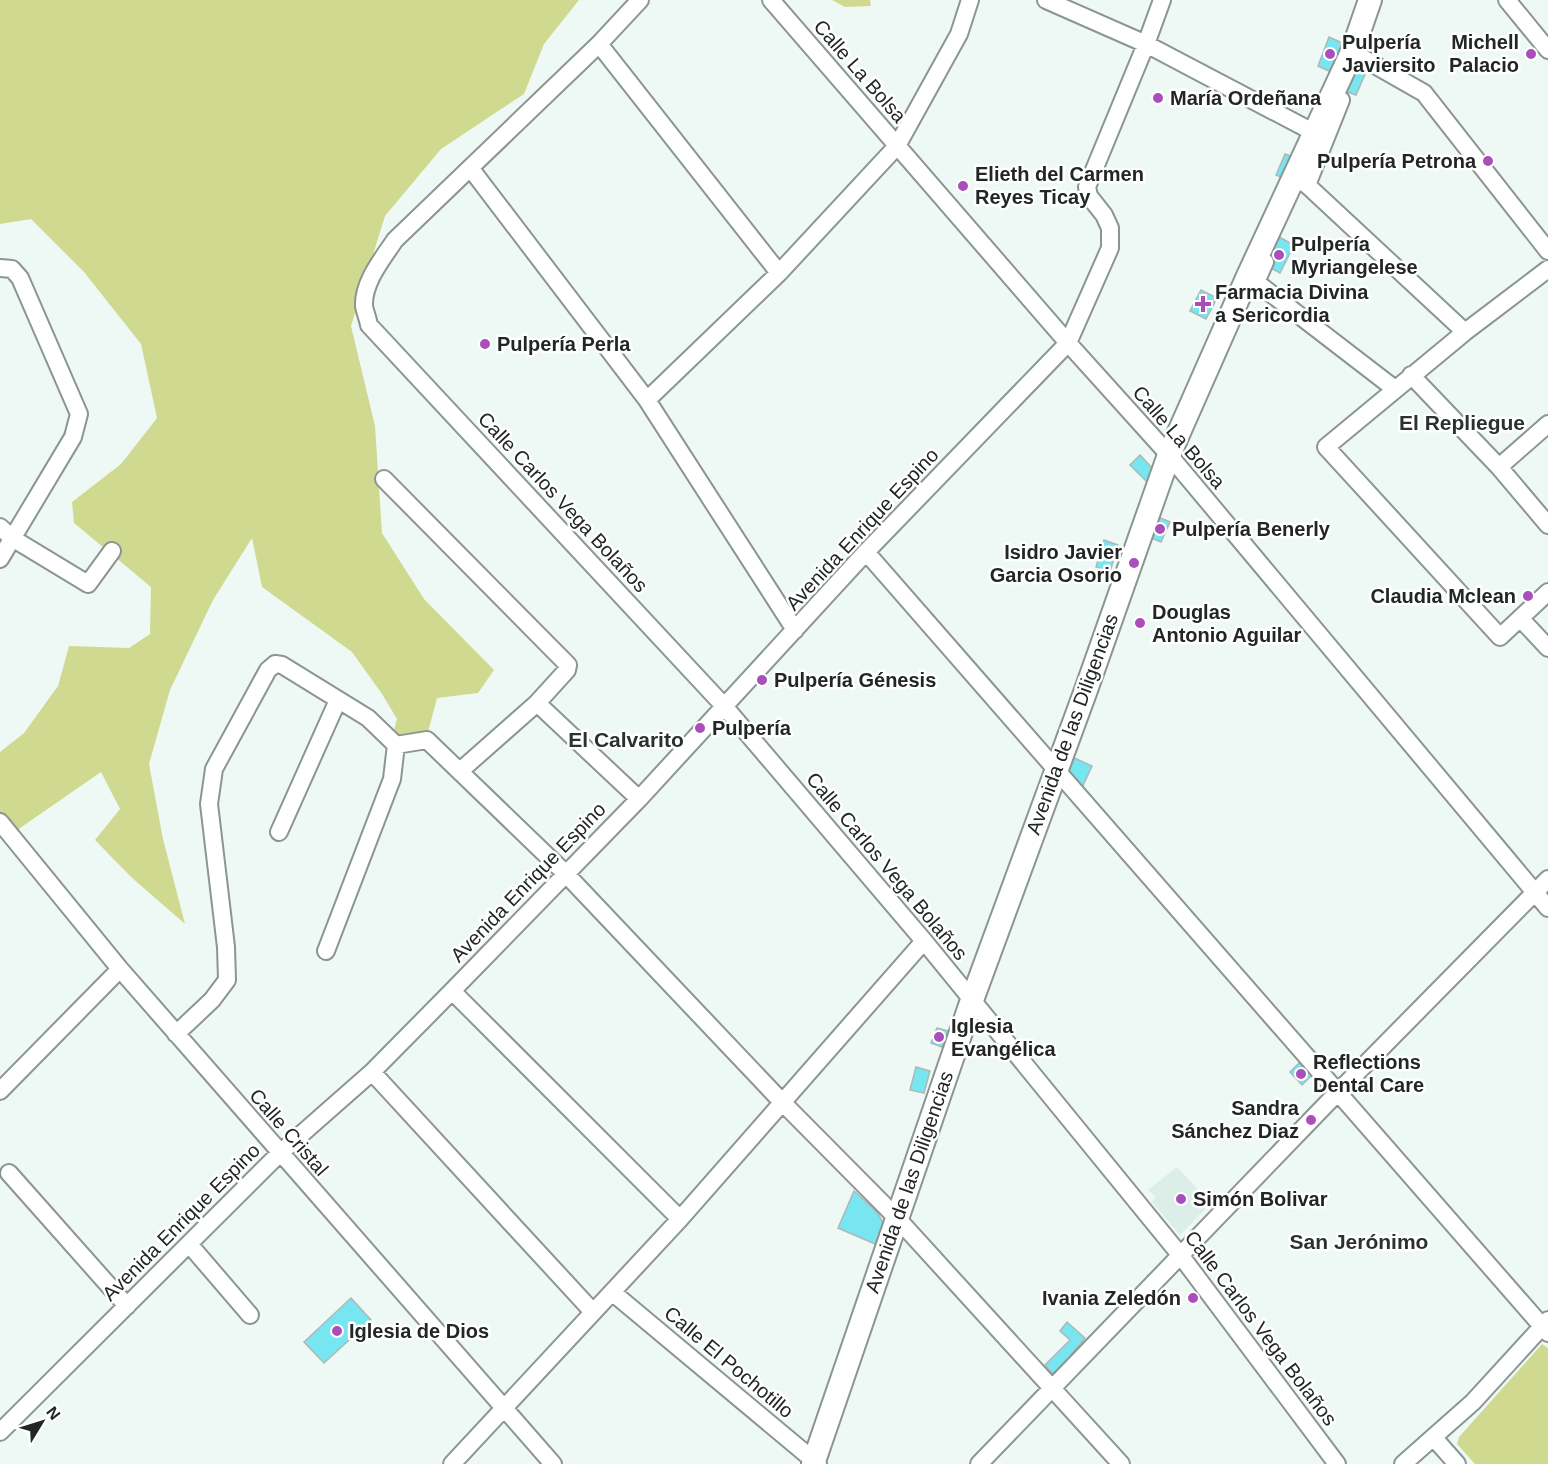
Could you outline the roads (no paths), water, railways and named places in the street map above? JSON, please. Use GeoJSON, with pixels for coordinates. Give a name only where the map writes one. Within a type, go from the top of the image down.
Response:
{"type":"FeatureCollection","features":[{"type":"Feature","properties":{"kind":"street"},"geometry":{"type":"LineString","coordinates":[[640,0],[599,44],[471,169],[647,400],[795,630]]}},
{"type":"Feature","properties":{"kind":"street","name":"Calle La Bolsa"},"geometry":{"type":"LineString","coordinates":[[771,0],[1068,343],[1169,455],[1548,908]]}},
{"type":"Feature","properties":{"kind":"street"},"geometry":{"type":"LineString","coordinates":[[647,400],[779,273],[897,146],[959,34],[970,0]]}},
{"type":"Feature","properties":{"kind":"street"},"geometry":{"type":"LineString","coordinates":[[1046,0],[1146,44],[1315,133]]}},
{"type":"Feature","properties":{"kind":"street"},"geometry":{"type":"LineString","coordinates":[[1068,343],[1110,248],[1110,228],[1104,215],[1089,196],[1087,187],[1162,0]]}},
{"type":"Feature","properties":{"kind":"street","name":"Avenida de las Diligencias"},"geometry":{"type":"LineString","coordinates":[[815,1463],[896,1217],[972,1000],[1086,690],[1169,455],[1248,276],[1301,181],[1315,133],[1352,52],[1370,0]]}},
{"type":"Feature","properties":{"kind":"street"},"geometry":{"type":"LineString","coordinates":[[1507,0],[1548,50]]}},
{"type":"Feature","properties":{"kind":"street"},"geometry":{"type":"LineString","coordinates":[[599,44],[779,273]]}},
{"type":"Feature","properties":{"kind":"street"},"geometry":{"type":"LineString","coordinates":[[1352,52],[1424,93],[1548,251]]}},
{"type":"Feature","properties":{"kind":"street"},"geometry":{"type":"LineString","coordinates":[[1342,96],[1301,181],[1465,332]]}},
{"type":"Feature","properties":{"kind":"street","name":"Calle Carlos Vega Bolaños"},"geometry":{"type":"LineString","coordinates":[[471,169],[395,240],[369,284],[364,304],[369,324],[724,706],[924,941],[1180,1256],[1337,1464]]}},
{"type":"Feature","properties":{"kind":"street"},"geometry":{"type":"LineString","coordinates":[[1292,207],[1256,282],[1395,389]]}},
{"type":"Feature","properties":{"kind":"street"},"geometry":{"type":"LineString","coordinates":[[0,268],[12,269],[20,278],[79,414],[73,437],[6,533],[0,559]]}},
{"type":"Feature","properties":{"kind":"street"},"geometry":{"type":"LineString","coordinates":[[1548,268],[1465,332],[1326,447],[1500,637],[1548,592]]}},
{"type":"Feature","properties":{"kind":"street","name":"Avenida Enrique Espino"},"geometry":{"type":"LineString","coordinates":[[0,1432],[280,1153],[372,1072],[452,991],[639,799],[866,552],[1068,343]]}},
{"type":"Feature","properties":{"kind":"street"},"geometry":{"type":"LineString","coordinates":[[1412,375],[1499,467],[1548,525]]}},
{"type":"Feature","properties":{"kind":"street"},"geometry":{"type":"LineString","coordinates":[[1499,467],[1548,424]]}},
{"type":"Feature","properties":{"kind":"street"},"geometry":{"type":"LineString","coordinates":[[384,479],[568,665],[567,670],[537,703],[460,771]]}},
{"type":"Feature","properties":{"kind":"street"},"geometry":{"type":"LineString","coordinates":[[6,533],[88,584],[112,551]]}},
{"type":"Feature","properties":{"kind":"street"},"geometry":{"type":"LineString","coordinates":[[866,552],[1055,770],[1546,1326],[1473,1402],[1402,1464]]}},
{"type":"Feature","properties":{"kind":"street"},"geometry":{"type":"LineString","coordinates":[[1520,618],[1548,648]]}},
{"type":"Feature","properties":{"kind":"street"},"geometry":{"type":"LineString","coordinates":[[176,1034],[212,1000],[227,980],[226,947],[209,804],[214,769],[268,670],[275,664],[282,665],[368,718],[396,745]]}},
{"type":"Feature","properties":{"kind":"street"},"geometry":{"type":"LineString","coordinates":[[279,832],[338,700]]}},
{"type":"Feature","properties":{"kind":"street"},"geometry":{"type":"LineString","coordinates":[[537,703],[639,799]]}},
{"type":"Feature","properties":{"kind":"street"},"geometry":{"type":"LineString","coordinates":[[396,745],[427,740],[565,873],[783,1103],[896,1217],[1121,1464]]}},
{"type":"Feature","properties":{"kind":"street"},"geometry":{"type":"LineString","coordinates":[[327,951],[392,779],[396,745]]}},
{"type":"Feature","properties":{"kind":"street","name":"Calle Cristal"},"geometry":{"type":"LineString","coordinates":[[0,822],[120,969],[553,1464]]}},
{"type":"Feature","properties":{"kind":"street"},"geometry":{"type":"LineString","coordinates":[[979,1464],[1338,1092],[1548,879]]}},
{"type":"Feature","properties":{"kind":"street"},"geometry":{"type":"LineString","coordinates":[[452,1464],[680,1219],[924,941]]}},
{"type":"Feature","properties":{"kind":"street"},"geometry":{"type":"LineString","coordinates":[[0,1091],[120,969]]}},
{"type":"Feature","properties":{"kind":"street"},"geometry":{"type":"LineString","coordinates":[[452,991],[680,1219]]}},
{"type":"Feature","properties":{"kind":"street"},"geometry":{"type":"LineString","coordinates":[[372,1072],[593,1312]]}},
{"type":"Feature","properties":{"kind":"street"},"geometry":{"type":"LineString","coordinates":[[9,1173],[127,1306]]}},
{"type":"Feature","properties":{"kind":"street"},"geometry":{"type":"LineString","coordinates":[[189,1244],[250,1315]]}},
{"type":"Feature","properties":{"kind":"street","name":"Calle El Pochotillo"},"geometry":{"type":"LineString","coordinates":[[612,1292],[815,1463]]}},
{"type":"Feature","properties":{"kind":"street"},"geometry":{"type":"LineString","coordinates":[[1434,1438],[1457,1464]]}},
{"type":"Feature","properties":{"kind":"place","name":"Pulpería Javiersito"},"geometry":{"type":"Point","coordinates":[1330,54]}},
{"type":"Feature","properties":{"kind":"place","name":"Michell Palacio"},"geometry":{"type":"Point","coordinates":[1531,54]}},
{"type":"Feature","properties":{"kind":"place","name":"María Ordeñana"},"geometry":{"type":"Point","coordinates":[1158,98]}},
{"type":"Feature","properties":{"kind":"place","name":"Pulpería Petrona"},"geometry":{"type":"Point","coordinates":[1488,161]}},
{"type":"Feature","properties":{"kind":"place","name":"Elieth del Carmen Reyes Ticay"},"geometry":{"type":"Point","coordinates":[963,186]}},
{"type":"Feature","properties":{"kind":"place","name":"Pulpería Myriangelese"},"geometry":{"type":"Point","coordinates":[1279,255]}},
{"type":"Feature","properties":{"kind":"place","name":"Farmacia Divina a Sericordia"},"geometry":{"type":"Point","coordinates":[1203,304]}},
{"type":"Feature","properties":{"kind":"place","name":"Pulpería Perla"},"geometry":{"type":"Point","coordinates":[485,344]}},
{"type":"Feature","properties":{"kind":"place","name":"Pulpería Benerly"},"geometry":{"type":"Point","coordinates":[1160,529]}},
{"type":"Feature","properties":{"kind":"place","name":"Isidro Javier Garcia Osorio"},"geometry":{"type":"Point","coordinates":[1134,563]}},
{"type":"Feature","properties":{"kind":"place","name":"Claudia Mclean"},"geometry":{"type":"Point","coordinates":[1528,596]}},
{"type":"Feature","properties":{"kind":"place","name":"Douglas Antonio Aguilar"},"geometry":{"type":"Point","coordinates":[1140,623]}},
{"type":"Feature","properties":{"kind":"place","name":"Pulpería Génesis"},"geometry":{"type":"Point","coordinates":[762,680]}},
{"type":"Feature","properties":{"kind":"place","name":"Pulpería"},"geometry":{"type":"Point","coordinates":[700,728]}},
{"type":"Feature","properties":{"kind":"place","name":"Iglesia Evangélica"},"geometry":{"type":"Point","coordinates":[939,1037]}},
{"type":"Feature","properties":{"kind":"place","name":"Reflections Dental Care"},"geometry":{"type":"Point","coordinates":[1301,1074]}},
{"type":"Feature","properties":{"kind":"place","name":"Sandra Sánchez Diaz"},"geometry":{"type":"Point","coordinates":[1311,1120]}},
{"type":"Feature","properties":{"kind":"place","name":"Simón Bolivar"},"geometry":{"type":"Point","coordinates":[1181,1199]}},
{"type":"Feature","properties":{"kind":"place","name":"Ivania Zeledón"},"geometry":{"type":"Point","coordinates":[1193,1298]}},
{"type":"Feature","properties":{"kind":"place","name":"Iglesia de Dios"},"geometry":{"type":"Point","coordinates":[337,1331]}},
{"type":"Feature","properties":{"kind":"district","name":"El Repliegue"},"geometry":{"type":"Point","coordinates":[1462,423]}},
{"type":"Feature","properties":{"kind":"district","name":"El Calvarito"},"geometry":{"type":"Point","coordinates":[626,740]}},
{"type":"Feature","properties":{"kind":"district","name":"San Jerónimo"},"geometry":{"type":"Point","coordinates":[1359,1242]}}]}
